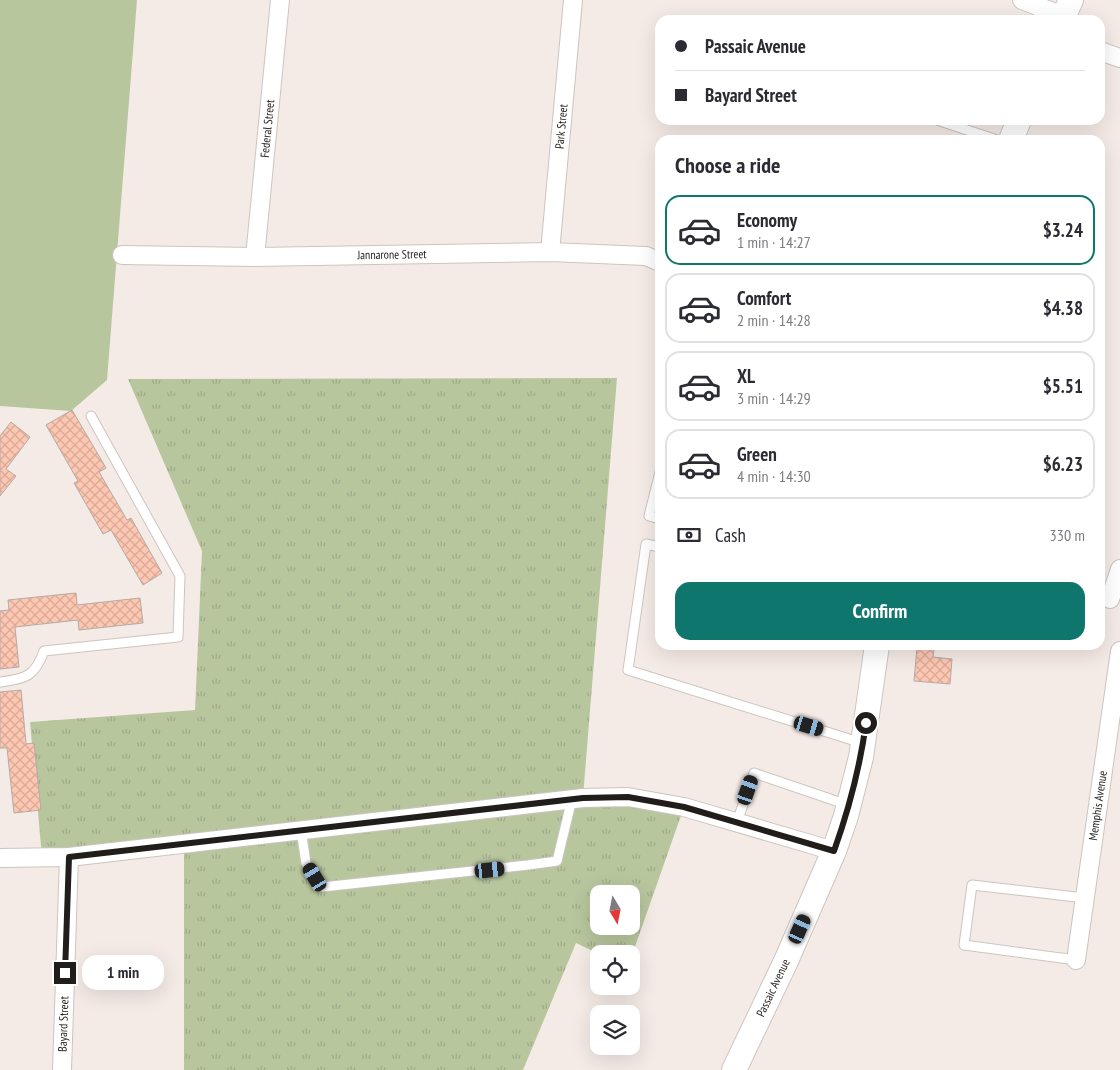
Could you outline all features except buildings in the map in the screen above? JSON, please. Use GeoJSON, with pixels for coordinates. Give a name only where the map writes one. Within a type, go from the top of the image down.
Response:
{"type":"FeatureCollection","features":[{"type":"Feature","properties":{"kind":"street","name":"Federal Street"},"geometry":{"type":"LineString","coordinates":[[255,257],[280,0]]}},
{"type":"Feature","properties":{"kind":"street","name":"Park Street"},"geometry":{"type":"LineString","coordinates":[[550,252],[573,0]]}},
{"type":"Feature","properties":{"kind":"street"},"geometry":{"type":"LineString","coordinates":[[1022,0],[1065,12]]}},
{"type":"Feature","properties":{"kind":"street"},"geometry":{"type":"LineString","coordinates":[[1105,53],[1120,58]]}},
{"type":"Feature","properties":{"kind":"street","name":"Jannarone Street"},"geometry":{"type":"LineString","coordinates":[[122,255],[255,257],[550,252],[646,256],[655,260]]}},
{"type":"Feature","properties":{"kind":"street"},"geometry":{"type":"LineString","coordinates":[[1110,599],[1120,569]]}},
{"type":"Feature","properties":{"kind":"street","name":"Passaic Avenue"},"geometry":{"type":"LineString","coordinates":[[734,1070],[786,961],[834,851],[849,805],[863,743],[876,650]]}},
{"type":"Feature","properties":{"kind":"street","name":"Memphis Avenue"},"geometry":{"type":"LineString","coordinates":[[1076,960],[1120,651]]}},
{"type":"Feature","properties":{"kind":"street"},"geometry":{"type":"LineString","coordinates":[[0,858],[69,857],[572,799],[628,797],[684,807],[834,851]]}},
{"type":"Feature","properties":{"kind":"street","name":"Bayard Street"},"geometry":{"type":"LineString","coordinates":[[62,1070],[69,857]]}},
{"type":"Feature","properties":{"kind":"lane"},"geometry":{"type":"LineString","coordinates":[[952,125],[982,135]]}},
{"type":"Feature","properties":{"kind":"lane"},"geometry":{"type":"LineString","coordinates":[[0,682],[20,680],[29,676],[39,665],[44,651],[178,637],[180,576],[91,416]]}},
{"type":"Feature","properties":{"kind":"lane"},"geometry":{"type":"LineString","coordinates":[[655,492],[649,516],[655,518]]}},
{"type":"Feature","properties":{"kind":"lane"},"geometry":{"type":"LineString","coordinates":[[655,546],[646,544],[628,670],[863,743]]}},
{"type":"Feature","properties":{"kind":"lane"},"geometry":{"type":"LineString","coordinates":[[737,822],[754,773],[849,805]]}},
{"type":"Feature","properties":{"kind":"lane"},"geometry":{"type":"LineString","coordinates":[[301,830],[306,863],[322,887],[518,866],[557,861],[572,799]]}},
{"type":"Feature","properties":{"kind":"lane"},"geometry":{"type":"LineString","coordinates":[[1076,960],[964,945],[972,885],[1085,898]]}},
{"type":"Feature","properties":{"kind":"green space"},"geometry":{"type":"Polygon","coordinates":[[[0,0],[137,0],[107,380],[71,411],[0,406],[0,0]]]}},
{"type":"Feature","properties":{"kind":"green space"},"geometry":{"type":"Polygon","coordinates":[[[617,378],[583,797],[684,807],[640,932],[640,885],[590,885],[590,935],[639,935],[636,945],[590,945],[590,950],[576,943],[523,1070],[184,1070],[184,844],[42,857],[30,722],[195,710],[202,551],[128,379],[617,378]]]}},
{"type":"Feature","properties":{"kind":"route"},"geometry":{"type":"LineString","coordinates":[[65,973],[69,857],[572,799],[628,797],[684,807],[834,851],[846,816],[861,757],[866,723]]}}]}
